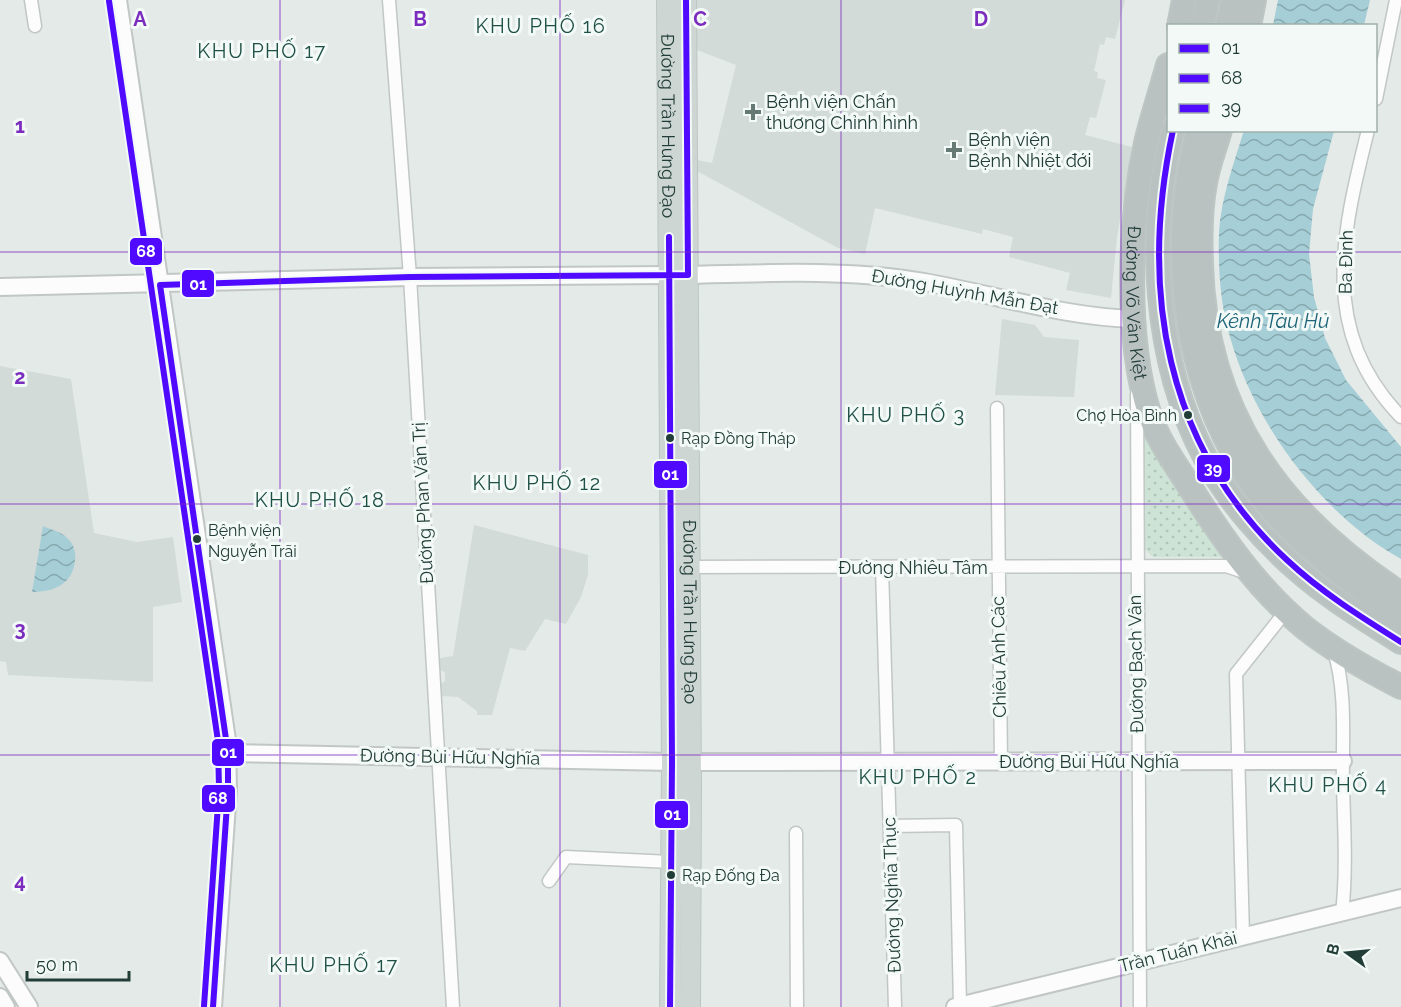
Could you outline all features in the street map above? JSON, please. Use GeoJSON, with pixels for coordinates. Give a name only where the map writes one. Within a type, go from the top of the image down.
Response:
{"type":"FeatureCollection","features":[{"type":"Feature","properties":{"kind":"highway"},"geometry":{"type":"LineString","coordinates":[[1179,24],[1184,0]]}},
{"type":"Feature","properties":{"kind":"highway"},"geometry":{"type":"LineString","coordinates":[[1202,24],[1208,0]]}},
{"type":"Feature","properties":{"kind":"highway"},"geometry":{"type":"LineString","coordinates":[[1227,24],[1233,0]]}},
{"type":"Feature","properties":{"kind":"highway"},"geometry":{"type":"LineString","coordinates":[[1249,24],[1254,0]]}},
{"type":"Feature","properties":{"kind":"highway","name":"Đường Võ Văn Kiệt"},"geometry":{"type":"LineString","coordinates":[[1167,68],[1140,173],[1135,234],[1134,319],[1137,357],[1149,414],[1164,447],[1203,510],[1256,578],[1286,611],[1333,648],[1349,667],[1401,687]]}},
{"type":"Feature","properties":{"kind":"highway","name":"Đường Võ Văn Kiệt"},"geometry":{"type":"LineString","coordinates":[[1173,132],[1161,186],[1157,225],[1163,320],[1185,412],[1216,476],[1256,527],[1299,572],[1351,610],[1401,642]]}},
{"type":"Feature","properties":{"kind":"highway"},"geometry":{"type":"LineString","coordinates":[[1198,132],[1187,186],[1184,222],[1195,315],[1211,351],[1235,418],[1264,467],[1322,534],[1365,570],[1401,594]]}},
{"type":"Feature","properties":{"kind":"highway"},"geometry":{"type":"LineString","coordinates":[[1219,132],[1204,183],[1194,352],[1214,414],[1248,478],[1279,515],[1342,577],[1401,617]]}},
{"type":"Feature","properties":{"kind":"highway"},"geometry":{"type":"LineString","coordinates":[[1134,319],[1163,320],[1195,315]]}},
{"type":"Feature","properties":{"kind":"main road","name":"Đường Trần Hưng Đạo"},"geometry":{"type":"LineString","coordinates":[[667,0],[677,64],[682,762],[690,1007]]}},
{"type":"Feature","properties":{"kind":"main road","name":"Đường Trần Hưng Đạo"},"geometry":{"type":"LineString","coordinates":[[677,64],[686,0]]}},
{"type":"Feature","properties":{"kind":"main road","name":"Đường Trần Hưng Đạo"},"geometry":{"type":"LineString","coordinates":[[670,1007],[671,862],[682,762]]}},
{"type":"Feature","properties":{"kind":"street"},"geometry":{"type":"LineString","coordinates":[[31,0],[35,26]]}},
{"type":"Feature","properties":{"kind":"street"},"geometry":{"type":"LineString","coordinates":[[118,0],[228,753],[228,799],[213,1007]]}},
{"type":"Feature","properties":{"kind":"street","name":"Đường Phan Văn Trị"},"geometry":{"type":"LineString","coordinates":[[389,0],[410,277],[453,1007]]}},
{"type":"Feature","properties":{"kind":"street"},"geometry":{"type":"LineString","coordinates":[[1377,94],[1396,0]]}},
{"type":"Feature","properties":{"kind":"street","name":"Ba Đình"},"geometry":{"type":"LineString","coordinates":[[1367,132],[1347,213],[1342,291],[1357,354],[1401,417]]}},
{"type":"Feature","properties":{"kind":"street","name":"Đường Huỳnh Mẫn Đạt"},"geometry":{"type":"LineString","coordinates":[[0,286],[159,285],[410,277],[859,274],[922,282],[1101,317],[1134,319]]}},
{"type":"Feature","properties":{"kind":"street","name":"Đường Bạch Vân"},"geometry":{"type":"LineString","coordinates":[[1137,357],[1136,566],[1140,1007]]}},
{"type":"Feature","properties":{"kind":"street","name":"Chiêu Anh Các"},"geometry":{"type":"LineString","coordinates":[[997,408],[997,568],[1001,762]]}},
{"type":"Feature","properties":{"kind":"street","name":"Đường Nhiêu Tâm"},"geometry":{"type":"LineString","coordinates":[[680,567],[1226,567],[1256,578]]}},
{"type":"Feature","properties":{"kind":"street","name":"Đường Nghĩa Thục"},"geometry":{"type":"LineString","coordinates":[[882,568],[895,1007]]}},
{"type":"Feature","properties":{"kind":"street"},"geometry":{"type":"LineString","coordinates":[[1243,936],[1236,674],[1286,611]]}},
{"type":"Feature","properties":{"kind":"street"},"geometry":{"type":"LineString","coordinates":[[1341,913],[1345,851],[1343,761],[1349,667]]}},
{"type":"Feature","properties":{"kind":"street","name":"Đường Bùi Hữu Nghĩa"},"geometry":{"type":"LineString","coordinates":[[228,753],[682,762],[1343,761]]}},
{"type":"Feature","properties":{"kind":"street"},"geometry":{"type":"LineString","coordinates":[[890,826],[956,825],[957,1006]]}},
{"type":"Feature","properties":{"kind":"street"},"geometry":{"type":"LineString","coordinates":[[796,833],[797,1007]]}},
{"type":"Feature","properties":{"kind":"street"},"geometry":{"type":"LineString","coordinates":[[549,881],[566,857],[671,862]]}},
{"type":"Feature","properties":{"kind":"street","name":"Trần Tuấn Khải"},"geometry":{"type":"LineString","coordinates":[[957,1006],[1401,898]]}},
{"type":"Feature","properties":{"kind":"street"},"geometry":{"type":"LineString","coordinates":[[0,961],[29,1007]]}},
{"type":"Feature","properties":{"kind":"street"},"geometry":{"type":"LineString","coordinates":[[0,997],[6,1007]]}},
{"type":"Feature","properties":{"kind":"shaded area","name":"Bệnh viện Bệnh Nhiệt đới"},"geometry":{"type":"Polygon","coordinates":[[[697,0],[1125,0],[1115,39],[1106,37],[1104,45],[1100,44],[1094,71],[1098,72],[1097,78],[1106,80],[1096,118],[1090,117],[1085,135],[1132,147],[1117,237],[1111,298],[1066,290],[1070,273],[1009,257],[1013,237],[983,229],[982,234],[875,208],[865,254],[838,248],[697,171],[697,160],[712,163],[736,65],[697,50],[697,0]]]}},
{"type":"Feature","properties":{"kind":"shaded area"},"geometry":{"type":"Polygon","coordinates":[[[1002,319],[1035,325],[1044,337],[1079,340],[1074,397],[995,395],[1002,319]]]}},
{"type":"Feature","properties":{"kind":"shaded area","name":"Bệnh viện Nguyễn Trãi"},"geometry":{"type":"Polygon","coordinates":[[[0,366],[71,379],[94,533],[137,542],[173,537],[182,602],[153,607],[153,682],[8,675],[6,662],[0,661],[0,366]]]}},
{"type":"Feature","properties":{"kind":"shaded area"},"geometry":{"type":"Polygon","coordinates":[[[474,525],[588,555],[588,575],[581,597],[566,624],[545,619],[525,651],[510,648],[492,715],[477,715],[477,711],[458,697],[442,696],[441,684],[445,681],[445,672],[440,670],[440,658],[453,656],[474,525]]]}},
{"type":"Feature","properties":{"kind":"green space"},"geometry":{"type":"Polygon","coordinates":[[[1142,420],[1232,557],[1153,557],[1142,547],[1142,420]]]}},
{"type":"Feature","properties":{"kind":"water"},"geometry":{"type":"Polygon","coordinates":[[[1278,0],[1370,0],[1364,24],[1273,24],[1278,0]]]}},
{"type":"Feature","properties":{"kind":"water","name":"Kênh Tàu Hủ"},"geometry":{"type":"Polygon","coordinates":[[[1243,132],[1334,132],[1313,209],[1309,254],[1314,297],[1325,338],[1346,380],[1401,447],[1401,559],[1344,518],[1295,464],[1274,434],[1241,370],[1230,337],[1220,285],[1220,219],[1243,132]]]}},
{"type":"Feature","properties":{"kind":"water"},"geometry":{"type":"Polygon","coordinates":[[[43,526],[60,533],[70,541],[74,549],[75,560],[71,575],[61,585],[48,590],[32,592],[43,526]]]}},
{"type":"Feature","properties":{"kind":"transit line","name":"01"},"geometry":{"type":"LineString","coordinates":[[213,1007],[228,790],[228,753],[160,285],[410,277],[688,275],[686,0]]}},
{"type":"Feature","properties":{"kind":"transit line","name":"68"},"geometry":{"type":"LineString","coordinates":[[109,1],[218,741],[219,790],[204,1006]]}},
{"type":"Feature","properties":{"kind":"transit line","name":"39"},"geometry":{"type":"LineString","coordinates":[[1173,132],[1163,189],[1159,248],[1162,306],[1171,362],[1188,416],[1213,467],[1245,515],[1287,560],[1356,614],[1401,642]]}},
{"type":"Feature","properties":{"kind":"transit line","name":"01"},"geometry":{"type":"LineString","coordinates":[[669,237],[672,762],[670,1007]]}},
{"type":"Feature","properties":{"kind":"place","name":"Bệnh viện Chấn thương Chỉnh hình"},"geometry":{"type":"Point","coordinates":[753,112]}},
{"type":"Feature","properties":{"kind":"place","name":"Bệnh viện Bệnh Nhiệt đới"},"geometry":{"type":"Point","coordinates":[954,150]}},
{"type":"Feature","properties":{"kind":"place","name":"Chợ Hòa Bình"},"geometry":{"type":"Point","coordinates":[1188,415]}},
{"type":"Feature","properties":{"kind":"place","name":"Rạp Đồng Tháp"},"geometry":{"type":"Point","coordinates":[670,438]}},
{"type":"Feature","properties":{"kind":"place","name":"Bệnh viện Nguyễn Trãi"},"geometry":{"type":"Point","coordinates":[197,539]}},
{"type":"Feature","properties":{"kind":"place","name":"Rạp Đống Đa"},"geometry":{"type":"Point","coordinates":[671,875]}},
{"type":"Feature","properties":{"kind":"district","name":"KHU PHỐ 16"},"geometry":{"type":"Point","coordinates":[541,26]}},
{"type":"Feature","properties":{"kind":"district","name":"KHU PHỐ 17"},"geometry":{"type":"Point","coordinates":[262,51]}},
{"type":"Feature","properties":{"kind":"district","name":"KHU PHỐ 3"},"geometry":{"type":"Point","coordinates":[906,415]}},
{"type":"Feature","properties":{"kind":"district","name":"KHU PHỐ 12"},"geometry":{"type":"Point","coordinates":[537,483]}},
{"type":"Feature","properties":{"kind":"district","name":"KHU PHỐ 18"},"geometry":{"type":"Point","coordinates":[320,500]}},
{"type":"Feature","properties":{"kind":"district","name":"KHU PHỐ 2"},"geometry":{"type":"Point","coordinates":[918,777]}},
{"type":"Feature","properties":{"kind":"district","name":"KHU PHỐ 4"},"geometry":{"type":"Point","coordinates":[1328,785]}},
{"type":"Feature","properties":{"kind":"district","name":"KHU PHỐ 17"},"geometry":{"type":"Point","coordinates":[334,965]}}]}
